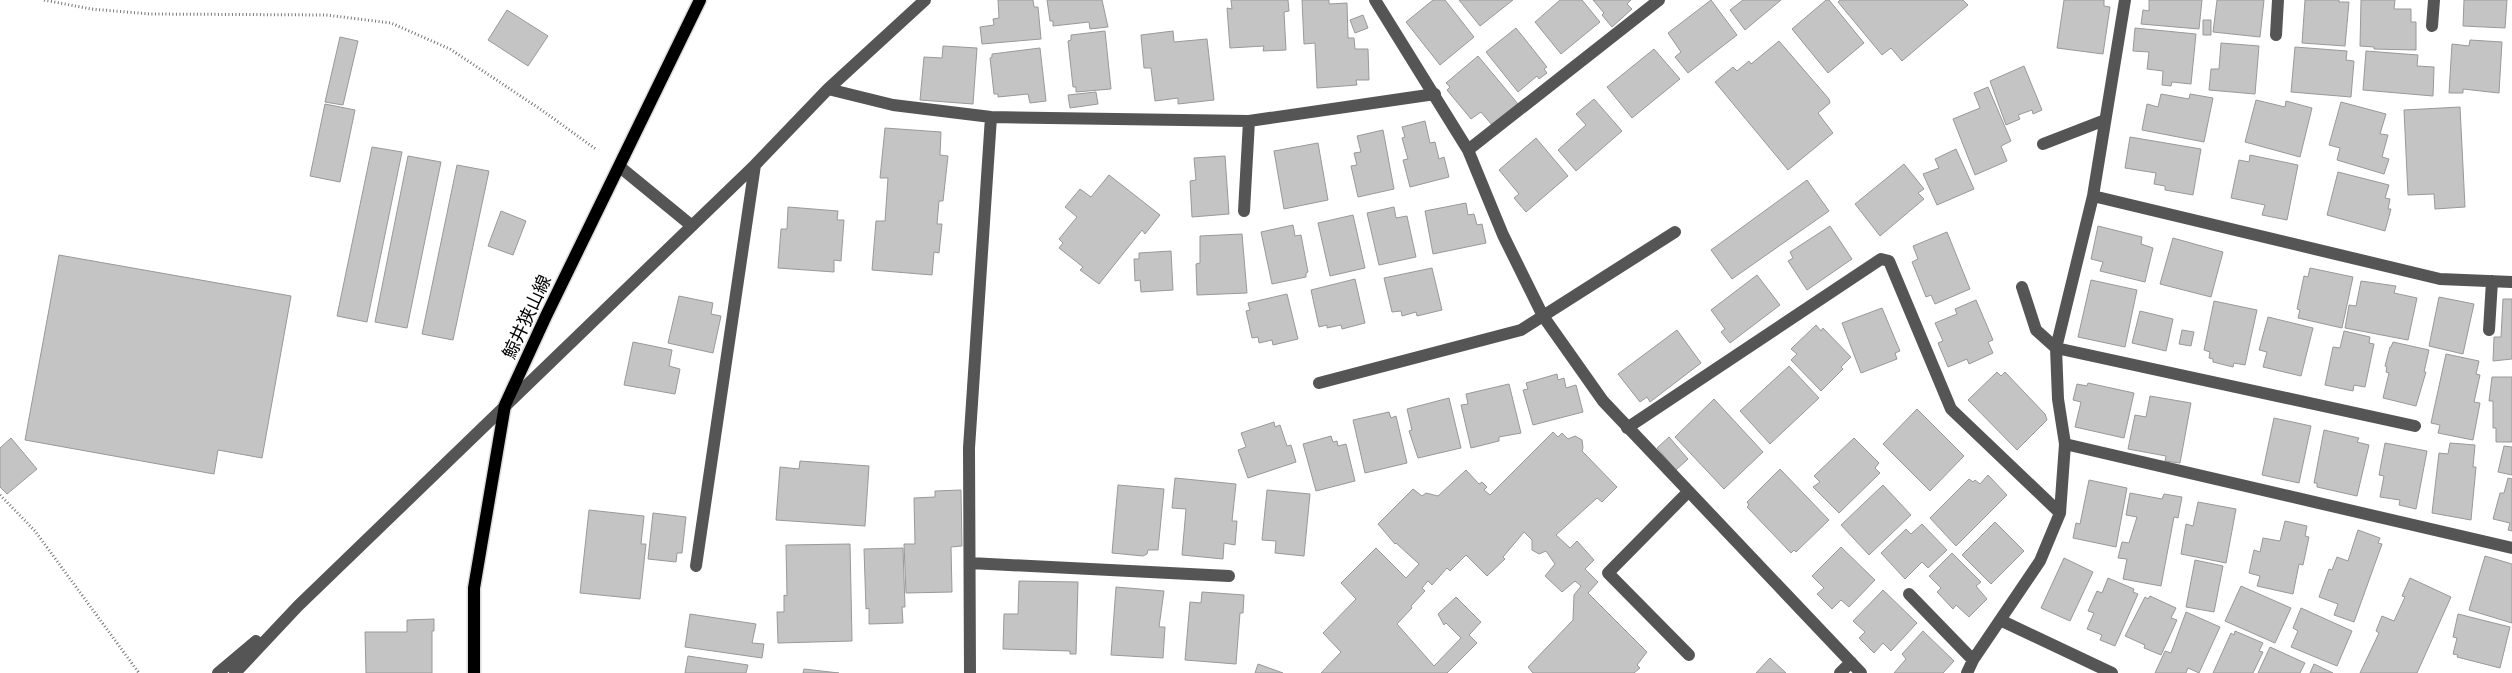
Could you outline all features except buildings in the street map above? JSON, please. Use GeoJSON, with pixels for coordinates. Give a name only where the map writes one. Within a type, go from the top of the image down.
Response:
{"type":"FeatureCollection","features":[{"type":"Feature","properties":{"kind":"main road","name":"鯨井狭山線"},"geometry":{"type":"LineString","coordinates":[[474,673],[474,588],[505,405],[546,316],[700,0]]}},
{"type":"Feature","properties":{"kind":"street"},"geometry":{"type":"LineString","coordinates":[[235,673],[298,606],[755,165],[828,89],[925,0]]}},
{"type":"Feature","properties":{"kind":"street"},"geometry":{"type":"LineString","coordinates":[[1468,150],[1659,0]]}},
{"type":"Feature","properties":{"kind":"street"},"geometry":{"type":"LineString","coordinates":[[1967,673],[1973,660],[2040,561],[2060,513],[2065,444],[2058,399],[2056,348],[2093,196],[2125,0]]}},
{"type":"Feature","properties":{"kind":"street"},"geometry":{"type":"LineString","coordinates":[[2276,34],[2278,0]]}},
{"type":"Feature","properties":{"kind":"street"},"geometry":{"type":"LineString","coordinates":[[2432,26],[2434,0]]}},
{"type":"Feature","properties":{"kind":"street"},"geometry":{"type":"LineString","coordinates":[[1377,1],[1468,150],[1503,235],[1543,316],[1603,401],[1861,673]]}},
{"type":"Feature","properties":{"kind":"street"},"geometry":{"type":"LineString","coordinates":[[828,89],[893,105],[990,117],[1249,121],[1435,94]]}},
{"type":"Feature","properties":{"kind":"street"},"geometry":{"type":"LineString","coordinates":[[970,673],[970,448],[990,117]]}},
{"type":"Feature","properties":{"kind":"street"},"geometry":{"type":"LineString","coordinates":[[2043,144],[2105,120]]}},
{"type":"Feature","properties":{"kind":"street"},"geometry":{"type":"LineString","coordinates":[[1244,211],[1249,121]]}},
{"type":"Feature","properties":{"kind":"street"},"geometry":{"type":"LineString","coordinates":[[696,566],[755,165]]}},
{"type":"Feature","properties":{"kind":"street"},"geometry":{"type":"LineString","coordinates":[[620,167],[692,226]]}},
{"type":"Feature","properties":{"kind":"street"},"geometry":{"type":"LineString","coordinates":[[2093,196],[2440,279],[2512,282]]}},
{"type":"Feature","properties":{"kind":"street"},"geometry":{"type":"LineString","coordinates":[[1319,382],[1521,330],[1675,232]]}},
{"type":"Feature","properties":{"kind":"street"},"geometry":{"type":"LineString","coordinates":[[1627,428],[1881,259],[1889,260],[1950,409],[2060,513]]}},
{"type":"Feature","properties":{"kind":"street"},"geometry":{"type":"LineString","coordinates":[[2489,330],[2492,280]]}},
{"type":"Feature","properties":{"kind":"street"},"geometry":{"type":"LineString","coordinates":[[2022,287],[2036,330],[2056,348],[2415,426]]}},
{"type":"Feature","properties":{"kind":"street"},"geometry":{"type":"LineString","coordinates":[[2065,444],[2512,548]]}},
{"type":"Feature","properties":{"kind":"street"},"geometry":{"type":"LineString","coordinates":[[1688,492],[1608,573],[1689,655]]}},
{"type":"Feature","properties":{"kind":"street"},"geometry":{"type":"LineString","coordinates":[[970,563],[1229,576]]}},
{"type":"Feature","properties":{"kind":"street"},"geometry":{"type":"LineString","coordinates":[[1909,594],[1973,660]]}},
{"type":"Feature","properties":{"kind":"street"},"geometry":{"type":"LineString","coordinates":[[218,673],[298,606]]}},
{"type":"Feature","properties":{"kind":"street"},"geometry":{"type":"LineString","coordinates":[[2000,620],[2112,673]]}},
{"type":"Feature","properties":{"kind":"street"},"geometry":{"type":"LineString","coordinates":[[1840,673],[1851,662]]}},
{"type":"Feature","properties":{"kind":"path"},"geometry":{"type":"LineString","coordinates":[[44,0],[90,9],[150,14],[326,15],[391,24],[450,49],[543,111],[620,167]]}},
{"type":"Feature","properties":{"kind":"path"},"geometry":{"type":"LineString","coordinates":[[0,495],[35,532],[139,673]]}}]}
